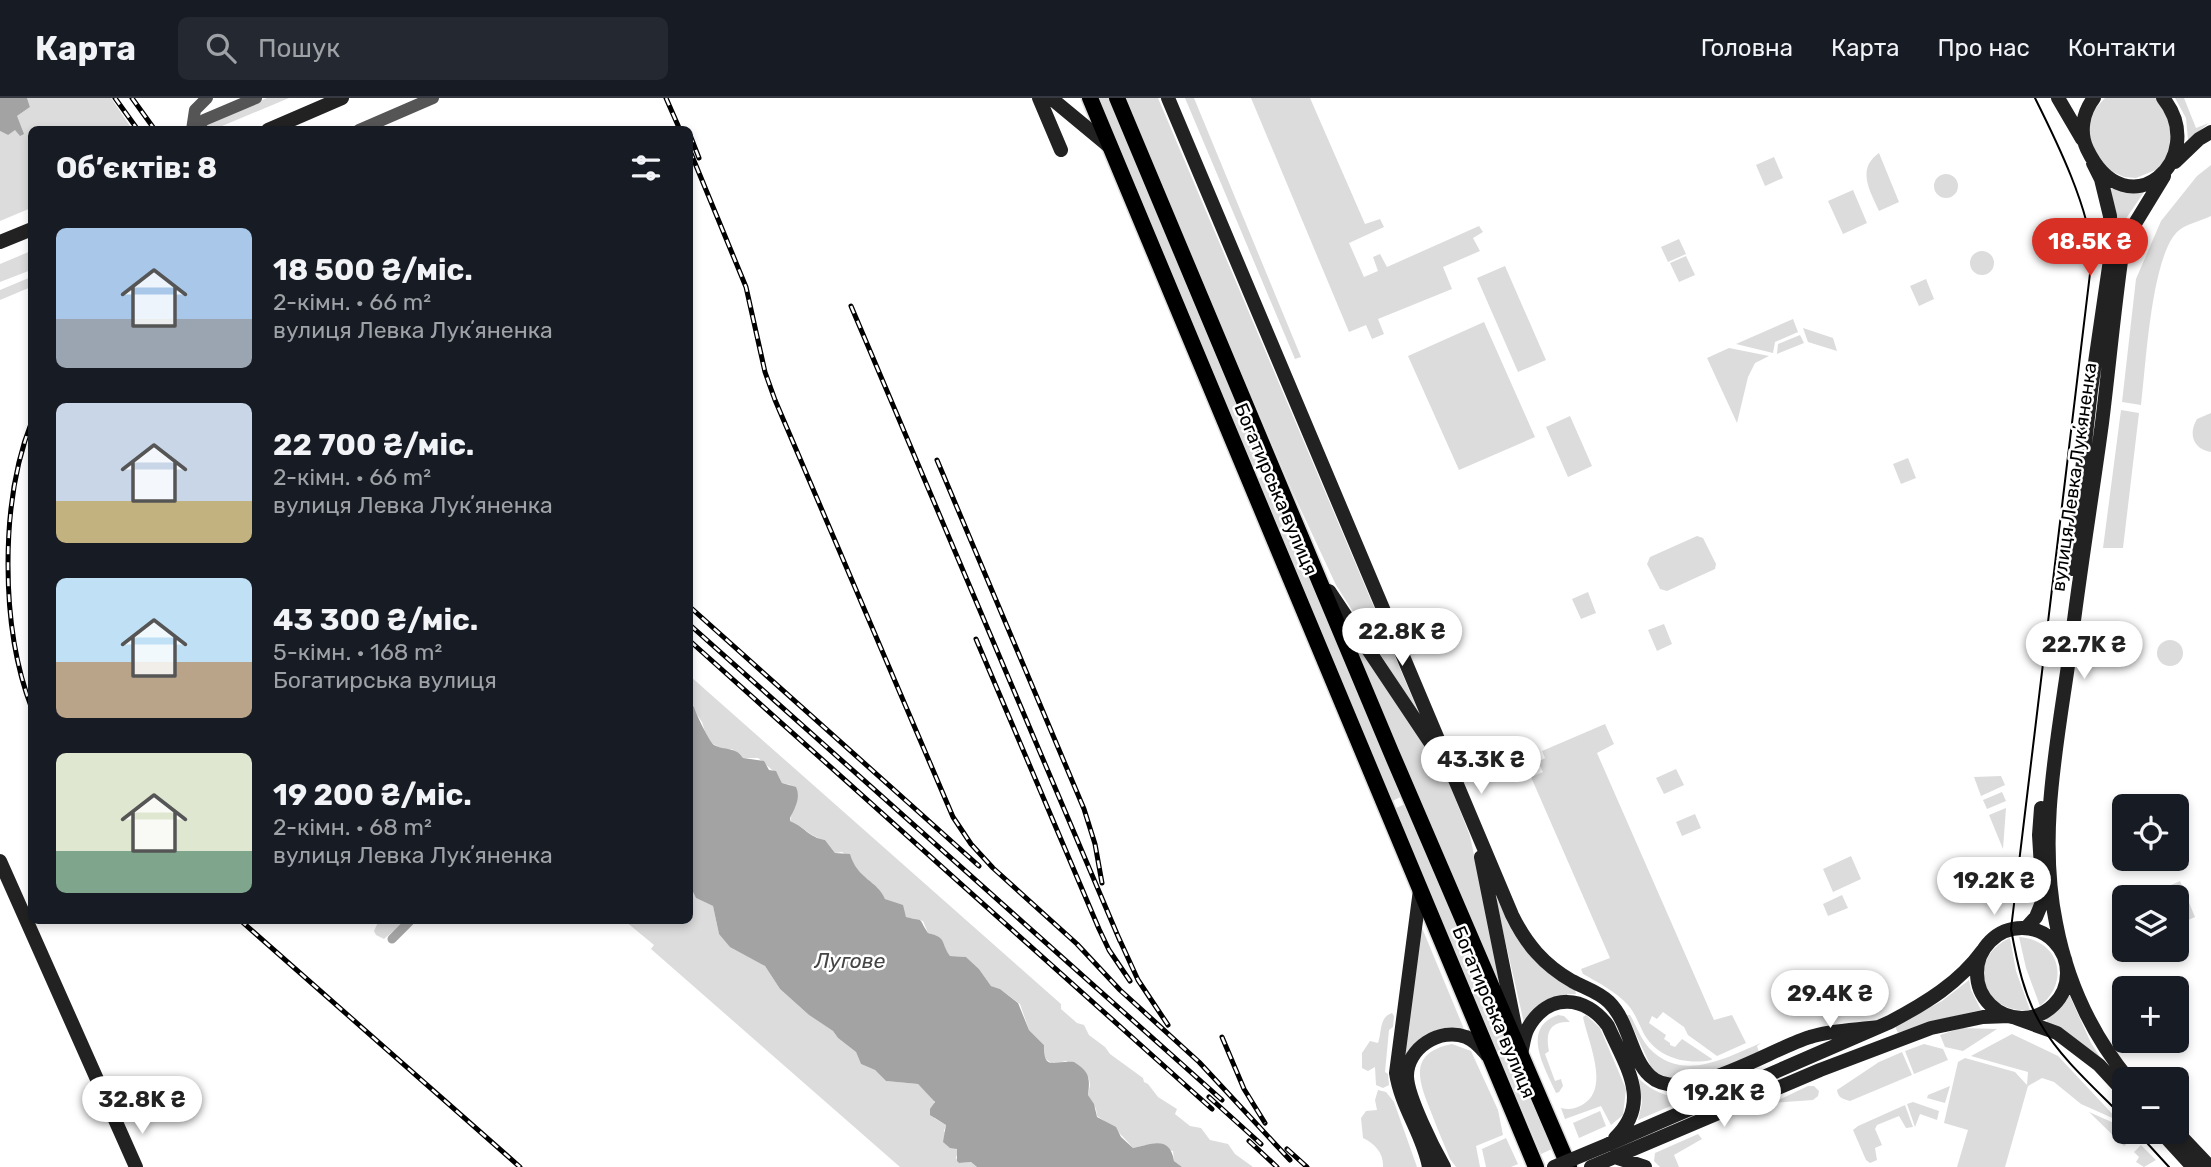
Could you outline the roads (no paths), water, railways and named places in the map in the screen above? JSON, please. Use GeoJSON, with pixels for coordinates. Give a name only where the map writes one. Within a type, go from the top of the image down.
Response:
{"type":"FeatureCollection","features":[{"type":"Feature","properties":{"kind":"main road"},"geometry":{"type":"LineString","coordinates":[[277,126],[342,98]]}},
{"type":"Feature","properties":{"kind":"main road"},"geometry":{"type":"LineString","coordinates":[[1039,98],[1062,150]]}},
{"type":"Feature","properties":{"kind":"main road"},"geometry":{"type":"LineString","coordinates":[[1051,98],[1110,147]]}},
{"type":"Feature","properties":{"kind":"main road","name":"Богатирська вулиця"},"geometry":{"type":"LineString","coordinates":[[1090,98],[1536,1167]]}},
{"type":"Feature","properties":{"kind":"main road","name":"Богатирська вулиця"},"geometry":{"type":"LineString","coordinates":[[1117,98],[1320,577],[1391,752],[1569,1167]]}},
{"type":"Feature","properties":{"kind":"main road","name":"Богатирська вулиця"},"geometry":{"type":"LineString","coordinates":[[1168,98],[1512,915],[1530,947],[1556,971],[1608,1000],[1622,1019],[1644,1070],[1657,1082],[1676,1087],[1689,1086],[1812,1036],[1879,1027]]}},
{"type":"Feature","properties":{"kind":"main road","name":"вулиця Левка Лукʼяненка"},"geometry":{"type":"LineString","coordinates":[[2026,928],[2036,917],[2043,900],[2039,835],[2041,804],[2091,390],[2111,253],[2110,216],[2101,179],[2058,98]]}},
{"type":"Feature","properties":{"kind":"main road"},"geometry":{"type":"LineString","coordinates":[[2084,143],[2084,117],[2094,98]]}},
{"type":"Feature","properties":{"kind":"main road"},"geometry":{"type":"LineString","coordinates":[[2093,163],[2113,182],[2129,186],[2147,185],[2168,171],[2179,143],[2179,124],[2163,98]]}},
{"type":"Feature","properties":{"kind":"main road","name":"вулиця Левка Лукʼяненка"},"geometry":{"type":"LineString","coordinates":[[2065,960],[2052,895],[2049,803],[2102,423],[2122,254],[2128,235],[2168,171],[2199,139],[2211,132]]}},
{"type":"Feature","properties":{"kind":"main road"},"geometry":{"type":"LineString","coordinates":[[0,242],[28,231]]}},
{"type":"Feature","properties":{"kind":"main road"},"geometry":{"type":"LineString","coordinates":[[1320,577],[1454,778]]}},
{"type":"Feature","properties":{"kind":"main road","name":"Богатирська вулиця"},"geometry":{"type":"LineString","coordinates":[[1475,827],[1521,1054]]}},
{"type":"Feature","properties":{"kind":"main road"},"geometry":{"type":"LineString","coordinates":[[0,861],[136,1167]]}},
{"type":"Feature","properties":{"kind":"main road"},"geometry":{"type":"LineString","coordinates":[[1420,890],[1396,1073],[1403,1103],[1424,1149],[1429,1167]]}},
{"type":"Feature","properties":{"kind":"main road"},"geometry":{"type":"LineString","coordinates":[[1591,1167],[1612,1150],[1920,1006],[1970,968],[2000,933],[2011,929],[2039,931],[2051,938],[2060,948],[2096,1034],[2120,1067]]}},
{"type":"Feature","properties":{"kind":"main road"},"geometry":{"type":"LineString","coordinates":[[1983,950],[1977,976],[1987,1001],[2010,1016],[2057,1033],[2077,1046],[2112,1080]]}},
{"type":"Feature","properties":{"kind":"main road"},"geometry":{"type":"LineString","coordinates":[[1554,1167],[1612,1150],[1931,1028],[1983,1017],[2023,1018],[2036,1015],[2051,1007],[2060,997],[2067,972],[2065,960]]}},
{"type":"Feature","properties":{"kind":"main road"},"geometry":{"type":"LineString","coordinates":[[1521,1054],[1527,1030],[1537,1016],[1556,1003],[1579,1003],[1602,1017],[1634,1087],[1632,1116],[1612,1150]]}},
{"type":"Feature","properties":{"kind":"main road"},"geometry":{"type":"LineString","coordinates":[[1444,1167],[1407,1078],[1414,1054],[1428,1040],[1454,1035],[1467,1037],[1480,1046],[1493,1063]]}},
{"type":"Feature","properties":{"kind":"main road"},"geometry":{"type":"LineString","coordinates":[[2172,1144],[2193,1167]]}},
{"type":"Feature","properties":{"kind":"main road"},"geometry":{"type":"LineString","coordinates":[[2188,1144],[2210,1167]]}},
{"type":"Feature","properties":{"kind":"main road"},"geometry":{"type":"LineString","coordinates":[[1612,1150],[1645,1167]]}},
{"type":"Feature","properties":{"kind":"street"},"geometry":{"type":"LineString","coordinates":[[193,126],[195,110],[206,98]]}},
{"type":"Feature","properties":{"kind":"street"},"geometry":{"type":"LineString","coordinates":[[197,126],[204,120],[256,98]]}},
{"type":"Feature","properties":{"kind":"street"},"geometry":{"type":"LineString","coordinates":[[368,126],[433,98]]}},
{"type":"Feature","properties":{"kind":"water"},"geometry":{"type":"Polygon","coordinates":[[[0,98],[27,98],[30,107],[17,116],[24,134],[20,136],[15,130],[8,135],[0,131],[0,98]]]}},
{"type":"Feature","properties":{"kind":"water","name":"Лугове"},"geometry":{"type":"Polygon","coordinates":[[[693,706],[714,745],[733,750],[743,758],[764,761],[769,770],[776,771],[782,783],[796,787],[798,799],[790,821],[814,837],[825,840],[835,853],[850,854],[857,869],[878,888],[885,899],[903,905],[906,917],[920,920],[928,933],[941,939],[950,956],[966,957],[991,986],[1000,989],[1018,1003],[1029,1030],[1044,1045],[1048,1062],[1074,1062],[1086,1072],[1089,1080],[1088,1095],[1094,1104],[1097,1117],[1116,1127],[1121,1137],[1133,1148],[1153,1143],[1164,1144],[1169,1147],[1174,1161],[1182,1167],[977,1167],[971,1162],[959,1163],[957,1149],[950,1148],[943,1142],[946,1125],[930,1115],[930,1109],[935,1102],[918,1084],[886,1081],[875,1070],[861,1064],[856,1052],[780,989],[765,966],[730,947],[719,934],[713,906],[696,898],[693,892],[693,706]]]}},
{"type":"Feature","properties":{"kind":"waterway"},"geometry":{"type":"LineString","coordinates":[[392,939],[407,924]]}},
{"type":"Feature","properties":{"kind":"tram line"},"geometry":{"type":"LineString","coordinates":[[2035,98],[2079,198],[2086,219],[2092,257],[2011,929],[2026,991],[2042,1026],[2069,1062],[2112,1106]]}},
{"type":"Feature","properties":{"kind":"tram line"},"geometry":{"type":"LineString","coordinates":[[2148,1144],[2169,1167]]}},
{"type":"Feature","properties":{"kind":"railway"},"geometry":{"type":"LineString","coordinates":[[115,98],[135,126]]}},
{"type":"Feature","properties":{"kind":"railway"},"geometry":{"type":"LineString","coordinates":[[132,98],[152,126]]}},
{"type":"Feature","properties":{"kind":"railway"},"geometry":{"type":"LineString","coordinates":[[666,98],[678,126]]}},
{"type":"Feature","properties":{"kind":"railway"},"geometry":{"type":"LineString","coordinates":[[693,143],[699,158]]}},
{"type":"Feature","properties":{"kind":"railway"},"geometry":{"type":"LineString","coordinates":[[693,158],[746,287],[765,372],[775,400],[953,817],[971,844],[993,868],[1077,944],[1120,990],[1199,1062],[1290,1160]]}},
{"type":"Feature","properties":{"kind":"railway"},"geometry":{"type":"LineString","coordinates":[[851,306],[1120,941]]}},
{"type":"Feature","properties":{"kind":"railway"},"geometry":{"type":"LineString","coordinates":[[28,434],[14,488],[8,564],[14,641],[28,696]]}},
{"type":"Feature","properties":{"kind":"railway"},"geometry":{"type":"LineString","coordinates":[[937,460],[1084,809],[1095,844],[1102,883]]}},
{"type":"Feature","properties":{"kind":"railway"},"geometry":{"type":"LineString","coordinates":[[693,610],[979,866]]}},
{"type":"Feature","properties":{"kind":"railway"},"geometry":{"type":"LineString","coordinates":[[693,628],[1222,1100]]}},
{"type":"Feature","properties":{"kind":"railway"},"geometry":{"type":"LineString","coordinates":[[976,639],[1099,929],[1109,950],[1130,981]]}},
{"type":"Feature","properties":{"kind":"railway"},"geometry":{"type":"LineString","coordinates":[[693,644],[1212,1109]]}},
{"type":"Feature","properties":{"kind":"railway"},"geometry":{"type":"LineString","coordinates":[[245,924],[520,1167]]}},
{"type":"Feature","properties":{"kind":"railway"},"geometry":{"type":"LineString","coordinates":[[1117,934],[1138,980],[1168,1025]]}},
{"type":"Feature","properties":{"kind":"railway"},"geometry":{"type":"LineString","coordinates":[[1222,1037],[1244,1089],[1265,1123]]}},
{"type":"Feature","properties":{"kind":"railway"},"geometry":{"type":"LineString","coordinates":[[1209,1097],[1261,1144]]}},
{"type":"Feature","properties":{"kind":"railway"},"geometry":{"type":"LineString","coordinates":[[1249,1141],[1277,1167]]}},
{"type":"Feature","properties":{"kind":"railway"},"geometry":{"type":"LineString","coordinates":[[1287,1149],[1307,1167]]}}]}
